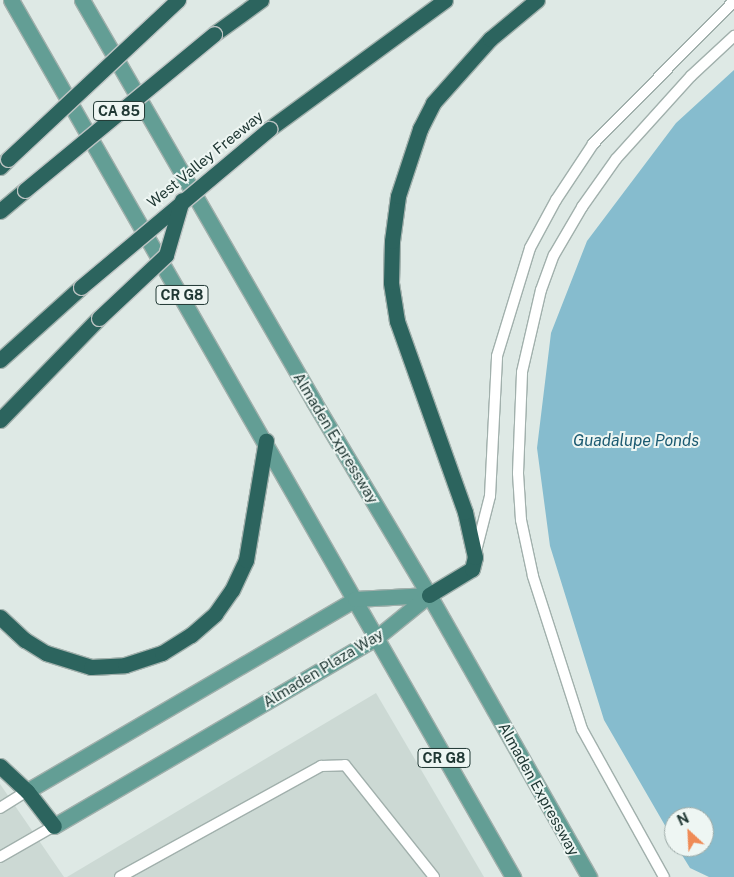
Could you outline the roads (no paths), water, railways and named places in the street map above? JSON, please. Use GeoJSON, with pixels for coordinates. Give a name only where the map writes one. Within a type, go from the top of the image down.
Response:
{"type":"FeatureCollection","features":[{"type":"Feature","properties":{"kind":"highway"},"geometry":{"type":"LineString","coordinates":[[4,163],[178,0]]}},
{"type":"Feature","properties":{"kind":"highway","name":"CA 85"},"geometry":{"type":"LineString","coordinates":[[0,211],[214,34],[260,0]]}},
{"type":"Feature","properties":{"kind":"highway","name":"West Valley Freeway"},"geometry":{"type":"LineString","coordinates":[[0,360],[182,200],[269,129],[445,0]]}},
{"type":"Feature","properties":{"kind":"highway"},"geometry":{"type":"LineString","coordinates":[[429,595],[472,569],[475,557],[465,512],[397,321],[391,282],[392,241],[401,187],[420,130],[433,103],[490,38],[537,0]]}},
{"type":"Feature","properties":{"kind":"highway"},"geometry":{"type":"LineString","coordinates":[[0,420],[99,318],[166,255],[182,200]]}},
{"type":"Feature","properties":{"kind":"highway"},"geometry":{"type":"LineString","coordinates":[[0,617],[25,640],[46,653],[91,667],[125,665],[162,653],[191,635],[215,614],[232,590],[246,560],[266,441]]}},
{"type":"Feature","properties":{"kind":"highway"},"geometry":{"type":"LineString","coordinates":[[0,766],[27,791],[54,826]]}},
{"type":"Feature","properties":{"kind":"main road","name":"CR G8"},"geometry":{"type":"LineString","coordinates":[[11,0],[266,441],[513,877]]}},
{"type":"Feature","properties":{"kind":"main road","name":"Almaden Expressway"},"geometry":{"type":"LineString","coordinates":[[82,0],[314,402],[429,595],[589,877]]}},
{"type":"Feature","properties":{"kind":"main road"},"geometry":{"type":"LineString","coordinates":[[27,791],[355,599],[429,595]]}},
{"type":"Feature","properties":{"kind":"main road","name":"Almaden Plaza Way"},"geometry":{"type":"LineString","coordinates":[[54,826],[376,638],[429,595]]}},
{"type":"Feature","properties":{"kind":"lane"},"geometry":{"type":"LineString","coordinates":[[475,557],[490,496],[497,356],[530,248],[556,200],[593,144],[734,1]]}},
{"type":"Feature","properties":{"kind":"lane"},"geometry":{"type":"LineString","coordinates":[[664,877],[582,729],[533,576],[521,520],[518,473],[522,372],[540,290],[554,255],[582,206],[622,153],[691,76],[734,36]]}},
{"type":"Feature","properties":{"kind":"lane"},"geometry":{"type":"LineString","coordinates":[[120,877],[142,873],[321,766],[345,765],[434,877]]}},
{"type":"Feature","properties":{"kind":"lane"},"geometry":{"type":"LineString","coordinates":[[0,808],[27,791]]}},
{"type":"Feature","properties":{"kind":"lane","name":"Almaden Plaza Way"},"geometry":{"type":"LineString","coordinates":[[0,857],[54,826]]}},
{"type":"Feature","properties":{"kind":"water","name":"Guadalupe Ponds"},"geometry":{"type":"Polygon","coordinates":[[[734,70],[734,877],[709,877],[690,868],[683,857],[714,857],[714,807],[664,807],[664,824],[604,720],[550,546],[537,448],[551,333],[587,241],[676,123],[734,70]]]}}]}
